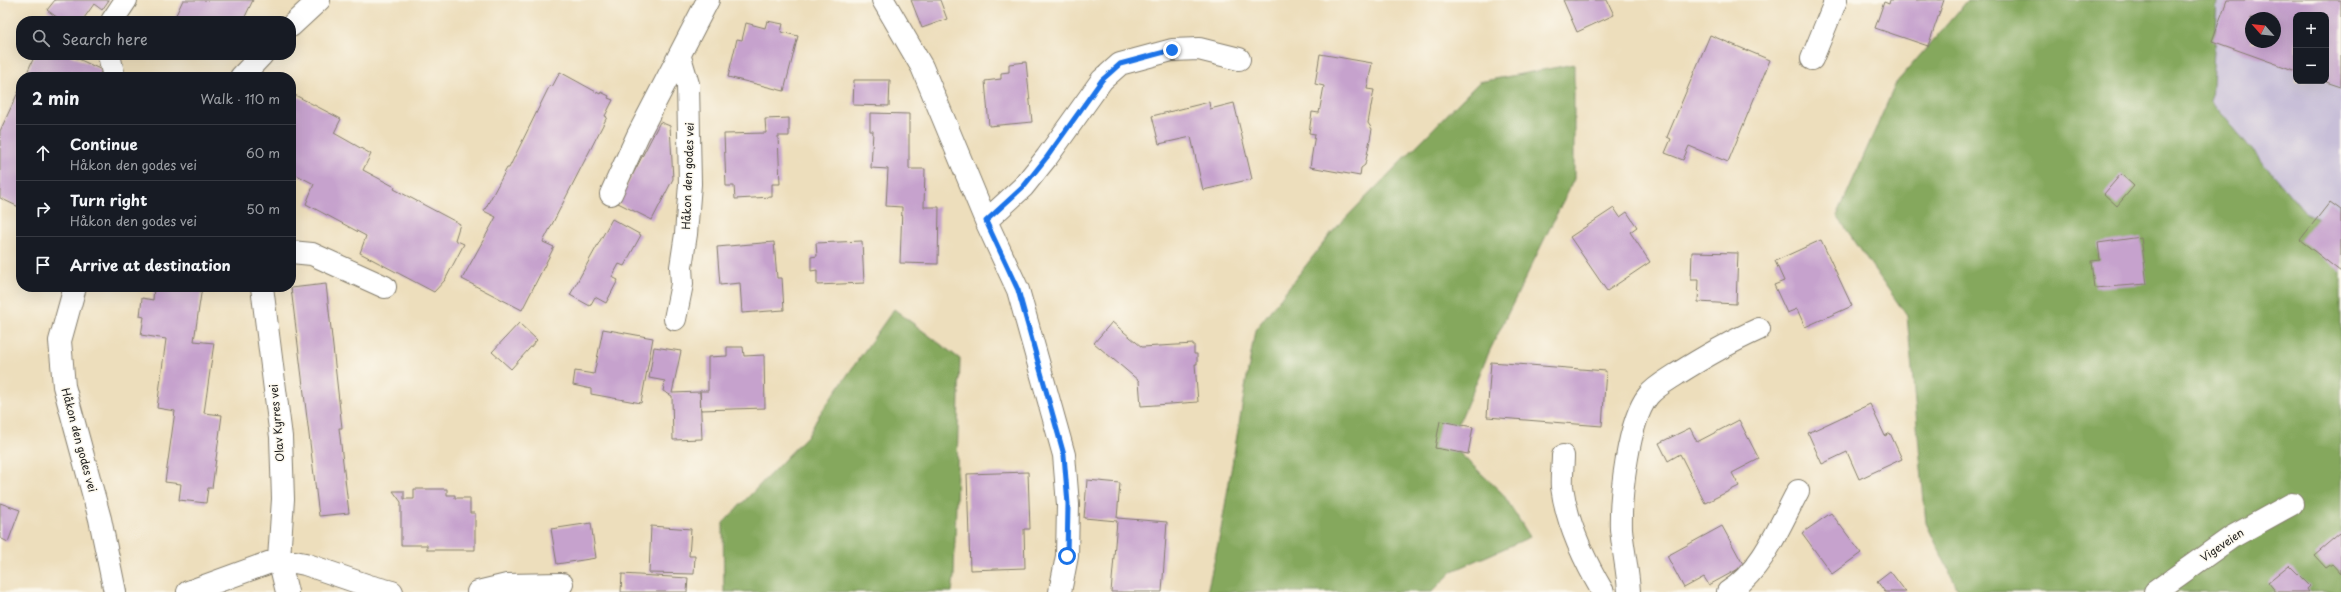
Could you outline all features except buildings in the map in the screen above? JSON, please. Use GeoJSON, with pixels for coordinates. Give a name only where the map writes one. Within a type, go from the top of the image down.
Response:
{"type":"FeatureCollection","features":[{"type":"Feature","properties":{"kind":"street"},"geometry":{"type":"LineString","coordinates":[[115,16],[126,0]]}},
{"type":"Feature","properties":{"kind":"street"},"geometry":{"type":"LineString","coordinates":[[296,21],[319,0]]}},
{"type":"Feature","properties":{"kind":"street"},"geometry":{"type":"LineString","coordinates":[[611,194],[638,135],[680,57],[708,0]]}},
{"type":"Feature","properties":{"kind":"street"},"geometry":{"type":"LineString","coordinates":[[883,0],[922,66],[986,221],[1018,290],[1064,455],[1068,504],[1067,556],[1060,592]]}},
{"type":"Feature","properties":{"kind":"street"},"geometry":{"type":"LineString","coordinates":[[1812,59],[1836,0]]}},
{"type":"Feature","properties":{"kind":"street"},"geometry":{"type":"LineString","coordinates":[[986,221],[1023,187],[1047,157],[1102,80],[1120,64],[1172,50],[1199,49],[1239,59]]}},
{"type":"Feature","properties":{"kind":"street","name":"Håkon den godes vei"},"geometry":{"type":"LineString","coordinates":[[676,319],[682,284],[681,267],[686,234],[690,184],[688,84],[680,57]]}},
{"type":"Feature","properties":{"kind":"street"},"geometry":{"type":"LineString","coordinates":[[109,60],[113,72]]}},
{"type":"Feature","properties":{"kind":"street"},"geometry":{"type":"LineString","coordinates":[[246,72],[257,60]]}},
{"type":"Feature","properties":{"kind":"street"},"geometry":{"type":"LineString","coordinates":[[296,252],[312,254],[385,287]]}},
{"type":"Feature","properties":{"kind":"street","name":"Håkon den godes vei"},"geometry":{"type":"LineString","coordinates":[[74,292],[60,341],[64,386],[100,519],[116,592]]}},
{"type":"Feature","properties":{"kind":"street","name":"Olav Kyrres vei"},"geometry":{"type":"LineString","coordinates":[[263,292],[281,437],[283,499],[280,559],[287,592]]}},
{"type":"Feature","properties":{"kind":"street"},"geometry":{"type":"LineString","coordinates":[[1629,592],[1621,528],[1623,490],[1629,448],[1640,411],[1648,396],[1668,379],[1719,347],[1759,329]]}},
{"type":"Feature","properties":{"kind":"street"},"geometry":{"type":"LineString","coordinates":[[1564,456],[1562,486],[1569,518],[1581,549],[1603,592]]}},
{"type":"Feature","properties":{"kind":"street"},"geometry":{"type":"LineString","coordinates":[[1728,592],[1749,574],[1762,557],[1798,490]]}},
{"type":"Feature","properties":{"kind":"street","name":"Vigeveien"},"geometry":{"type":"LineString","coordinates":[[2155,592],[2232,536],[2292,504]]}},
{"type":"Feature","properties":{"kind":"street"},"geometry":{"type":"LineString","coordinates":[[188,592],[280,559],[305,564],[369,586],[392,592]]}},
{"type":"Feature","properties":{"kind":"street"},"geometry":{"type":"LineString","coordinates":[[478,592],[507,585],[562,584]]}},
{"type":"Feature","properties":{"kind":"shaded area"},"geometry":{"type":"Polygon","coordinates":[[[2217,0],[2341,0],[2341,226],[2305,213],[2211,101],[2217,0]]]}},
{"type":"Feature","properties":{"kind":"green space"},"geometry":{"type":"Polygon","coordinates":[[[1968,0],[2217,0],[2211,101],[2305,213],[2341,226],[2341,592],[1959,592],[1926,523],[1907,316],[1837,216],[1896,83],[1968,0]]]}},
{"type":"Feature","properties":{"kind":"green space"},"geometry":{"type":"Polygon","coordinates":[[[1574,64],[1574,179],[1490,350],[1450,444],[1503,494],[1530,537],[1453,571],[1432,592],[1207,592],[1220,535],[1255,330],[1333,231],[1479,82],[1574,64]]]}},
{"type":"Feature","properties":{"kind":"green space"},"geometry":{"type":"Polygon","coordinates":[[[894,309],[960,359],[954,577],[952,592],[724,592],[723,523],[809,434],[819,415],[894,309]]]}},
{"type":"Feature","properties":{"kind":"route"},"geometry":{"type":"LineString","coordinates":[[1067,556],[1068,504],[1064,455],[1018,290],[986,221],[1023,187],[1047,157],[1102,80],[1120,64],[1172,50]]}}]}
